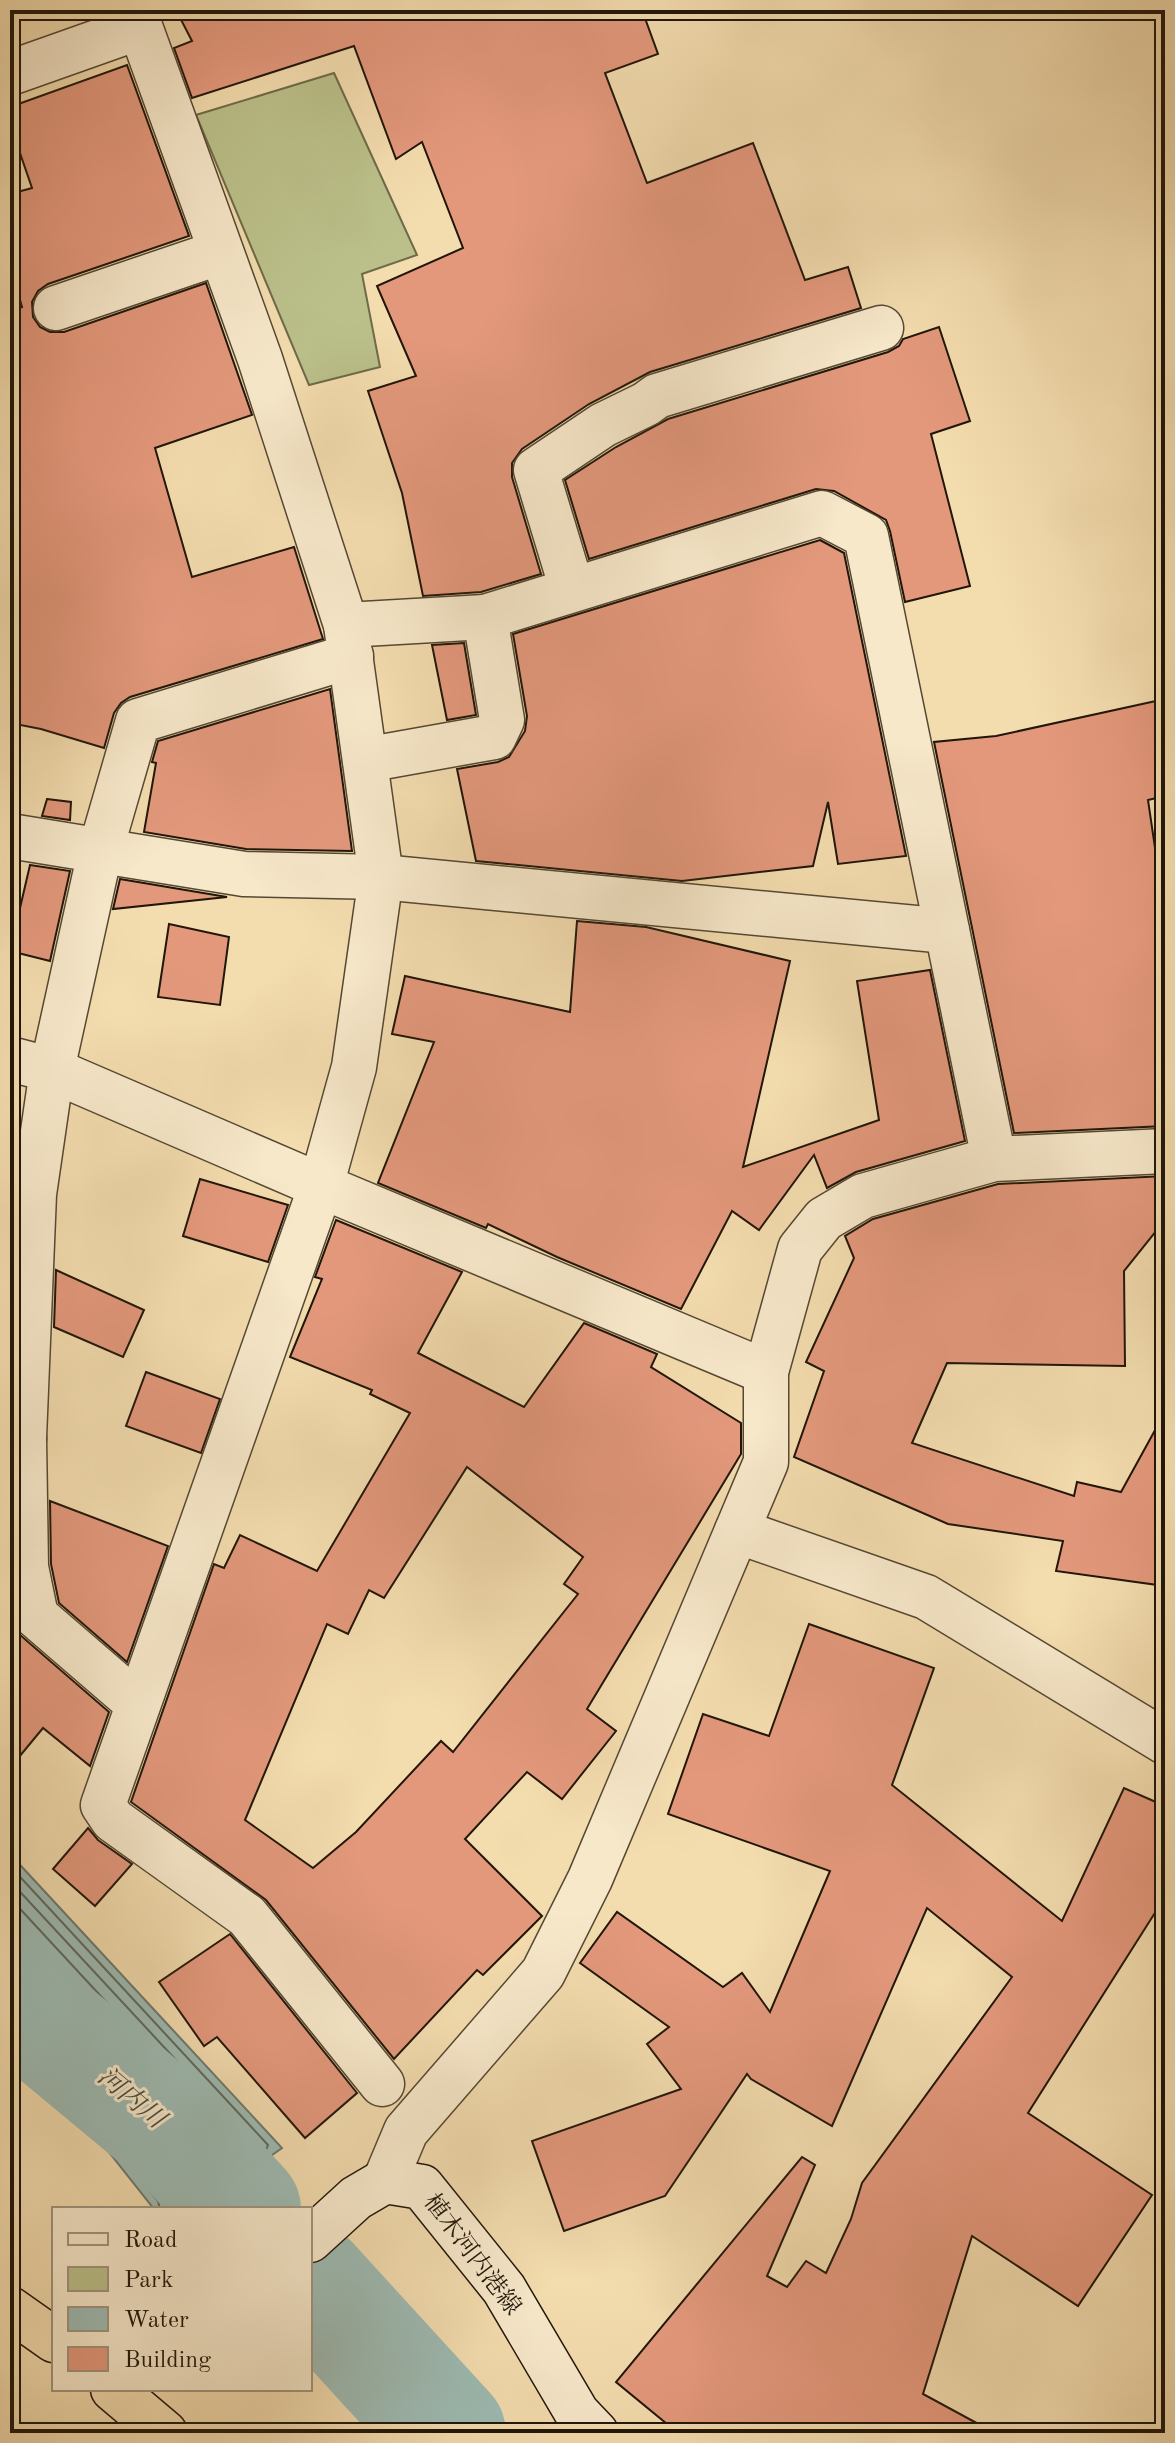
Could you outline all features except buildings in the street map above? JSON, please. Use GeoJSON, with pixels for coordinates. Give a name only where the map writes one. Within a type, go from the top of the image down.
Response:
{"type":"FeatureCollection","features":[{"type":"Feature","properties":{"kind":"highway"},"geometry":{"type":"LineString","coordinates":[[10,2309],[52,2339]]}},
{"type":"Feature","properties":{"kind":"highway"},"geometry":{"type":"LineString","coordinates":[[125,2392],[165,2433]]}},
{"type":"Feature","properties":{"kind":"street"},"geometry":{"type":"LineString","coordinates":[[10,73],[137,19],[260,359],[349,641],[381,877],[354,1067],[321,1186],[103,1805],[113,1820],[247,1916],[382,2084]]}},
{"type":"Feature","properties":{"kind":"street"},"geometry":{"type":"LineString","coordinates":[[56,308],[221,252]]}},
{"type":"Feature","properties":{"kind":"street"},"geometry":{"type":"LineString","coordinates":[[572,589],[536,470],[603,425],[657,396],[881,328]]}},
{"type":"Feature","properties":{"kind":"street"},"geometry":{"type":"LineString","coordinates":[[138,1704],[36,1616],[26,1567],[17,1438],[34,1194],[52,1070],[100,852],[138,721],[349,641],[485,617],[822,513],[866,536],[994,1159]]}},
{"type":"Feature","properties":{"kind":"street"},"geometry":{"type":"LineString","coordinates":[[365,760],[494,737],[502,720],[485,617]]}},
{"type":"Feature","properties":{"kind":"street"},"geometry":{"type":"LineString","coordinates":[[10,836],[244,874],[381,877],[947,931]]}},
{"type":"Feature","properties":{"kind":"street"},"geometry":{"type":"LineString","coordinates":[[10,1059],[52,1070],[766,1372]]}},
{"type":"Feature","properties":{"kind":"street"},"geometry":{"type":"LineString","coordinates":[[312,2238],[370,2190],[406,2131],[543,1973],[590,1879],[766,1462],[766,1372],[800,1249],[824,1219],[863,1196],[994,1159],[1165,1151]]}},
{"type":"Feature","properties":{"kind":"street"},"geometry":{"type":"LineString","coordinates":[[737,1531],[926,1597],[1165,1742]]}},
{"type":"Feature","properties":{"kind":"street","name":"植木河内港線"},"geometry":{"type":"LineString","coordinates":[[370,2190],[422,2187],[504,2289],[577,2413],[596,2433]]}},
{"type":"Feature","properties":{"kind":"green space"},"geometry":{"type":"Polygon","coordinates":[[[334,73],[417,255],[362,274],[380,367],[309,385],[196,115],[334,73]]]}},
{"type":"Feature","properties":{"kind":"water"},"geometry":{"type":"Polygon","coordinates":[[[10,1854],[282,2148],[198,2207],[152,2207],[104,2146],[10,2066],[10,1854]]]}},
{"type":"Feature","properties":{"kind":"waterway","name":"河内川"},"geometry":{"type":"LineString","coordinates":[[10,1996],[171,2130],[241,2207]]}},
{"type":"Feature","properties":{"kind":"waterway","name":"河内川"},"geometry":{"type":"LineString","coordinates":[[312,2284],[448,2433]]}}]}
